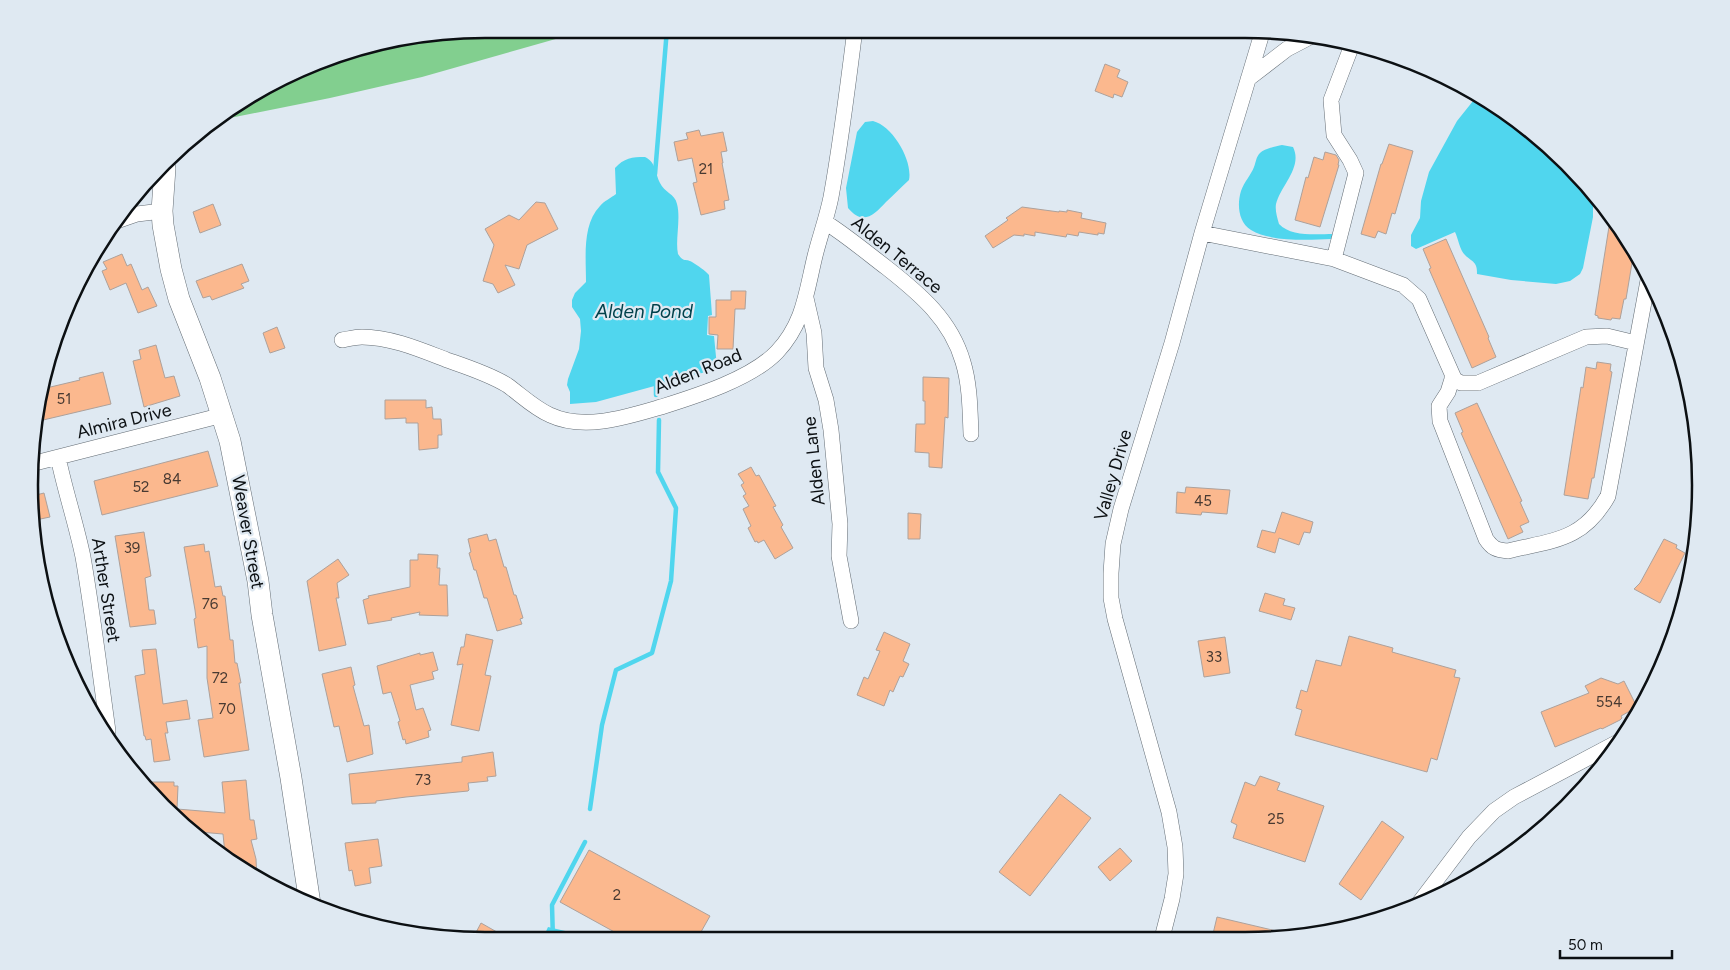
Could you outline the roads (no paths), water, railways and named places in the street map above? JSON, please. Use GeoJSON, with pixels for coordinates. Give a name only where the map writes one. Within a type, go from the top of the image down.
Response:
{"type":"FeatureCollection","features":[{"type":"Feature","properties":{"kind":"street","name":"Alden Road"},"geometry":{"type":"LineString","coordinates":[[342,340],[361,337],[390,341],[423,351],[478,371],[499,381],[550,415],[564,420],[581,422],[595,422],[633,415],[669,404],[739,378],[760,366],[776,352],[795,329],[806,298],[830,198],[854,38]]}},
{"type":"Feature","properties":{"kind":"street","name":"Valley Drive"},"geometry":{"type":"LineString","coordinates":[[1164,932],[1176,874],[1176,847],[1167,805],[1115,619],[1111,598],[1113,544],[1120,509],[1172,343],[1202,232],[1261,38]]}},
{"type":"Feature","properties":{"kind":"street"},"geometry":{"type":"LineString","coordinates":[[1248,79],[1287,50],[1303,41]]}},
{"type":"Feature","properties":{"kind":"street"},"geometry":{"type":"LineString","coordinates":[[1334,259],[1356,173],[1334,135],[1331,100],[1350,50]]}},
{"type":"Feature","properties":{"kind":"street","name":"Weaver Street"},"geometry":{"type":"LineString","coordinates":[[165,174],[162,211],[171,269],[179,299],[223,415],[243,498],[291,778],[309,896]]}},
{"type":"Feature","properties":{"kind":"street"},"geometry":{"type":"LineString","coordinates":[[127,218],[137,214],[162,211]]}},
{"type":"Feature","properties":{"kind":"street","name":"Alden Terrace"},"geometry":{"type":"LineString","coordinates":[[825,222],[850,239],[916,291],[941,317],[953,336],[963,362],[968,386],[971,434]]}},
{"type":"Feature","properties":{"kind":"street"},"geometry":{"type":"LineString","coordinates":[[1202,232],[1334,259],[1403,285],[1419,299],[1453,376],[1448,392],[1439,406],[1440,421],[1486,539],[1491,548],[1500,551],[1508,551],[1572,534],[1583,527],[1599,512],[1608,496],[1647,288]]}},
{"type":"Feature","properties":{"kind":"street","name":"Alden Lane"},"geometry":{"type":"LineString","coordinates":[[806,298],[814,333],[816,368],[826,400],[831,430],[840,524],[840,556],[851,621]]}},
{"type":"Feature","properties":{"kind":"street"},"geometry":{"type":"LineString","coordinates":[[1452,378],[1461,383],[1478,383],[1586,338],[1607,336],[1636,343]]}},
{"type":"Feature","properties":{"kind":"street","name":"Almira Drive"},"geometry":{"type":"LineString","coordinates":[[38,462],[223,415]]}},
{"type":"Feature","properties":{"kind":"street","name":"Arther Street"},"geometry":{"type":"LineString","coordinates":[[58,457],[82,556],[107,725]]}},
{"type":"Feature","properties":{"kind":"street"},"geometry":{"type":"LineString","coordinates":[[1426,893],[1469,837],[1494,811],[1514,797],[1607,748]]}},
{"type":"Feature","properties":{"kind":"water"},"geometry":{"type":"Polygon","coordinates":[[[1473,101],[1494,113],[1540,149],[1593,205],[1593,217],[1583,268],[1580,274],[1570,281],[1556,284],[1511,280],[1477,274],[1475,264],[1460,248],[1455,232],[1416,249],[1411,246],[1411,235],[1420,218],[1421,201],[1429,172],[1457,121],[1473,101]]]}},
{"type":"Feature","properties":{"kind":"water"},"geometry":{"type":"Polygon","coordinates":[[[873,121],[888,130],[900,145],[908,163],[909,180],[877,211],[868,217],[863,217],[853,213],[848,208],[846,188],[857,132],[865,122],[873,121]]]}},
{"type":"Feature","properties":{"kind":"water"},"geometry":{"type":"Polygon","coordinates":[[[1282,145],[1293,147],[1295,162],[1276,204],[1279,224],[1297,233],[1333,234],[1331,239],[1312,240],[1269,237],[1251,230],[1243,222],[1239,207],[1240,196],[1258,156],[1264,150],[1282,145]]]}},
{"type":"Feature","properties":{"kind":"water","name":"Alden Pond"},"geometry":{"type":"Polygon","coordinates":[[[645,157],[653,165],[662,186],[676,201],[678,210],[678,254],[709,275],[712,315],[708,316],[707,335],[714,336],[717,367],[702,373],[596,402],[570,404],[570,392],[567,385],[579,349],[581,331],[580,319],[572,307],[572,300],[575,293],[586,282],[586,242],[590,222],[600,206],[616,194],[615,168],[628,159],[645,157]]]}},
{"type":"Feature","properties":{"kind":"water"},"geometry":{"type":"Polygon","coordinates":[[[548,927],[570,932],[546,932],[548,927]]]}},
{"type":"Feature","properties":{"kind":"waterway"},"geometry":{"type":"LineString","coordinates":[[655,174],[666,38]]}},
{"type":"Feature","properties":{"kind":"waterway"},"geometry":{"type":"LineString","coordinates":[[656,382],[656,395]]}},
{"type":"Feature","properties":{"kind":"waterway"},"geometry":{"type":"LineString","coordinates":[[590,809],[602,725],[616,670],[652,653],[671,581],[676,508],[658,472],[659,420]]}},
{"type":"Feature","properties":{"kind":"waterway"},"geometry":{"type":"LineString","coordinates":[[553,932],[552,905],[585,842]]}}]}
